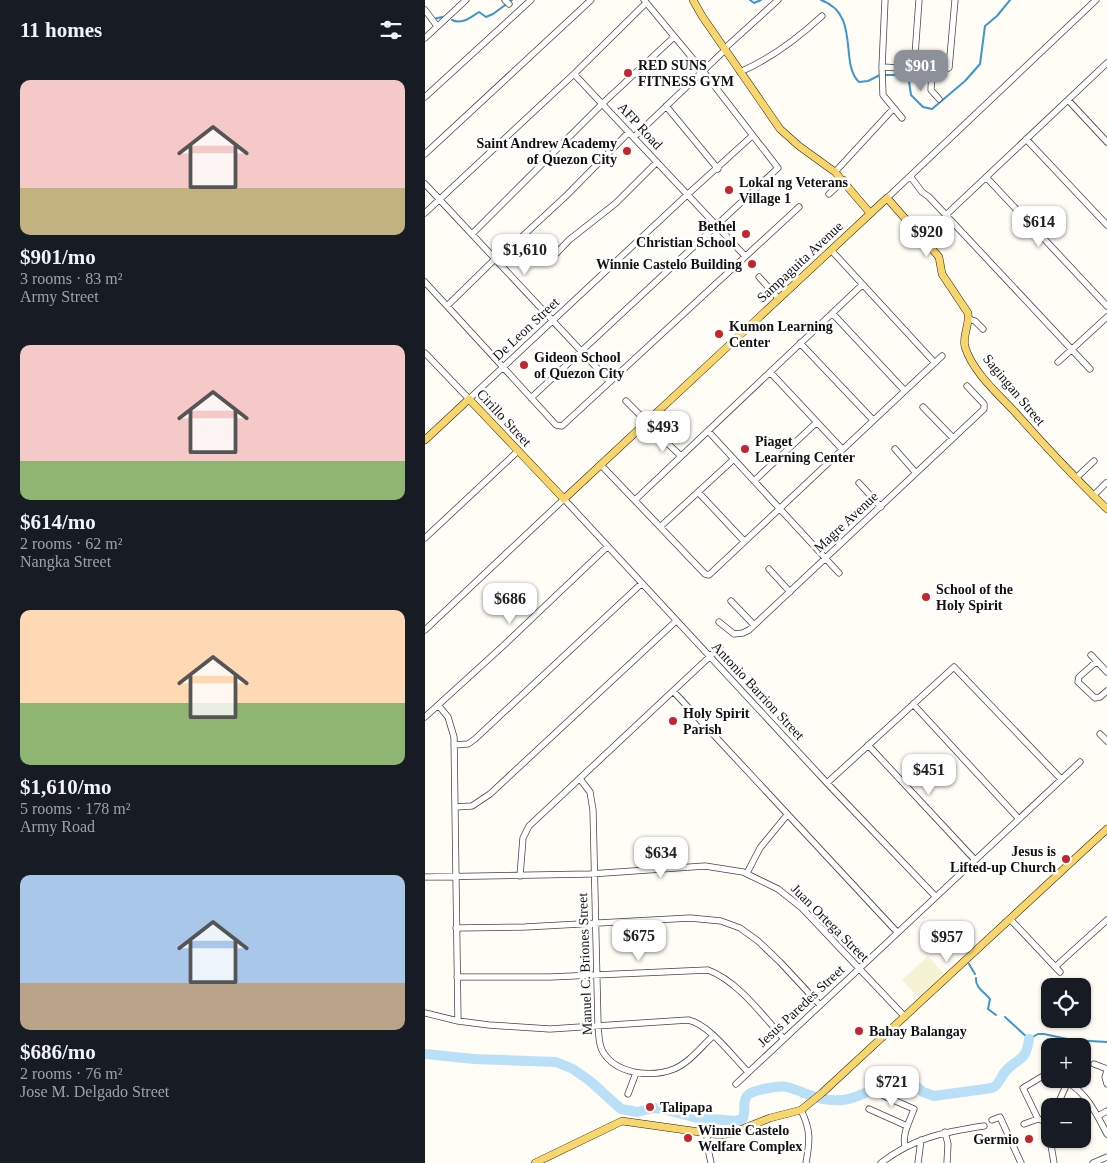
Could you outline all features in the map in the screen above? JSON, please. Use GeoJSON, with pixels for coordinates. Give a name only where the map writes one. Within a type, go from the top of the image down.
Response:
{"type":"FeatureCollection","features":[{"type":"Feature","properties":{"kind":"main road"},"geometry":{"type":"LineString","coordinates":[[693,0],[739,72],[780,129],[844,180],[870,213]]}},
{"type":"Feature","properties":{"kind":"main road"},"geometry":{"type":"LineString","coordinates":[[887,198],[939,256],[942,274],[965,307],[969,319]]}},
{"type":"Feature","properties":{"kind":"main road","name":"Sampaguita Avenue"},"geometry":{"type":"LineString","coordinates":[[564,500],[648,424],[887,198]]}},
{"type":"Feature","properties":{"kind":"main road","name":"Sagingan Street"},"geometry":{"type":"LineString","coordinates":[[969,319],[964,335],[965,346],[975,365],[996,391],[1107,509]]}},
{"type":"Feature","properties":{"kind":"main road","name":"De Leon Street"},"geometry":{"type":"LineString","coordinates":[[425,440],[469,399]]}},
{"type":"Feature","properties":{"kind":"main road","name":"Cirillo Street"},"geometry":{"type":"LineString","coordinates":[[469,399],[564,500]]}},
{"type":"Feature","properties":{"kind":"main road"},"geometry":{"type":"LineString","coordinates":[[535,1163],[622,1121],[707,1134],[727,1134],[770,1118],[801,1110],[813,1102],[1107,829]]}},
{"type":"Feature","properties":{"kind":"street"},"geometry":{"type":"LineString","coordinates":[[425,38],[436,24],[466,0]]}},
{"type":"Feature","properties":{"kind":"street"},"geometry":{"type":"LineString","coordinates":[[425,97],[531,0]]}},
{"type":"Feature","properties":{"kind":"street"},"geometry":{"type":"LineString","coordinates":[[425,154],[591,0]]}},
{"type":"Feature","properties":{"kind":"street"},"geometry":{"type":"LineString","coordinates":[[633,137],[778,0]]}},
{"type":"Feature","properties":{"kind":"street"},"geometry":{"type":"LineString","coordinates":[[885,0],[883,95],[902,118]]}},
{"type":"Feature","properties":{"kind":"street"},"geometry":{"type":"LineString","coordinates":[[914,69],[919,0]]}},
{"type":"Feature","properties":{"kind":"street"},"geometry":{"type":"LineString","coordinates":[[882,72],[914,69],[945,70],[950,66],[955,0]]}},
{"type":"Feature","properties":{"kind":"street","name":"Sampaguita Avenue"},"geometry":{"type":"LineString","coordinates":[[887,198],[1096,0]]}},
{"type":"Feature","properties":{"kind":"street"},"geometry":{"type":"LineString","coordinates":[[425,213],[574,74],[645,1],[703,71],[778,168],[531,398]]}},
{"type":"Feature","properties":{"kind":"street"},"geometry":{"type":"LineString","coordinates":[[426,11],[436,24]]}},
{"type":"Feature","properties":{"kind":"street"},"geometry":{"type":"LineString","coordinates":[[739,72],[759,64],[774,54],[822,16]]}},
{"type":"Feature","properties":{"kind":"street"},"geometry":{"type":"LineString","coordinates":[[472,234],[602,104],[674,37]]}},
{"type":"Feature","properties":{"kind":"street"},"geometry":{"type":"LineString","coordinates":[[946,215],[1107,63]]}},
{"type":"Feature","properties":{"kind":"street"},"geometry":{"type":"LineString","coordinates":[[932,70],[931,90],[939,99]]}},
{"type":"Feature","properties":{"kind":"street","name":"AFP Road"},"geometry":{"type":"LineString","coordinates":[[574,74],[745,256]]}},
{"type":"Feature","properties":{"kind":"street"},"geometry":{"type":"LineString","coordinates":[[1068,100],[1107,142]]}},
{"type":"Feature","properties":{"kind":"street"},"geometry":{"type":"LineString","coordinates":[[666,106],[718,169]]}},
{"type":"Feature","properties":{"kind":"street"},"geometry":{"type":"LineString","coordinates":[[835,172],[893,109]]}},
{"type":"Feature","properties":{"kind":"street"},"geometry":{"type":"LineString","coordinates":[[447,306],[495,259],[567,196],[629,132]]}},
{"type":"Feature","properties":{"kind":"street","name":"De Leon Street"},"geometry":{"type":"LineString","coordinates":[[469,399],[752,136]]}},
{"type":"Feature","properties":{"kind":"street"},"geometry":{"type":"LineString","coordinates":[[1026,139],[1107,225]]}},
{"type":"Feature","properties":{"kind":"street"},"geometry":{"type":"LineString","coordinates":[[552,258],[569,240],[616,203],[657,162]]}},
{"type":"Feature","properties":{"kind":"street"},"geometry":{"type":"LineString","coordinates":[[910,176],[1090,369]]}},
{"type":"Feature","properties":{"kind":"street"},"geometry":{"type":"LineString","coordinates":[[986,177],[1107,306]]}},
{"type":"Feature","properties":{"kind":"street"},"geometry":{"type":"LineString","coordinates":[[829,194],[844,180]]}},
{"type":"Feature","properties":{"kind":"street"},"geometry":{"type":"LineString","coordinates":[[425,184],[610,382]]}},
{"type":"Feature","properties":{"kind":"street"},"geometry":{"type":"LineString","coordinates":[[425,282],[531,398],[559,426],[565,425],[799,207]]}},
{"type":"Feature","properties":{"kind":"street"},"geometry":{"type":"LineString","coordinates":[[831,250],[935,363]]}},
{"type":"Feature","properties":{"kind":"street"},"geometry":{"type":"LineString","coordinates":[[759,277],[779,299]]}},
{"type":"Feature","properties":{"kind":"street"},"geometry":{"type":"LineString","coordinates":[[635,500],[862,284]]}},
{"type":"Feature","properties":{"kind":"street"},"geometry":{"type":"LineString","coordinates":[[831,313],[905,391]]}},
{"type":"Feature","properties":{"kind":"street"},"geometry":{"type":"LineString","coordinates":[[1058,362],[1107,317]]}},
{"type":"Feature","properties":{"kind":"street"},"geometry":{"type":"LineString","coordinates":[[969,319],[975,321],[983,329]]}},
{"type":"Feature","properties":{"kind":"street"},"geometry":{"type":"LineString","coordinates":[[800,343],[873,420]]}},
{"type":"Feature","properties":{"kind":"street"},"geometry":{"type":"LineString","coordinates":[[601,465],[706,575],[713,571],[942,356]]}},
{"type":"Feature","properties":{"kind":"street","name":"Cirillo Street"},"geometry":{"type":"LineString","coordinates":[[426,357],[469,399]]}},
{"type":"Feature","properties":{"kind":"street"},"geometry":{"type":"LineString","coordinates":[[770,372],[842,450]]}},
{"type":"Feature","properties":{"kind":"street","name":"Magre Avenue"},"geometry":{"type":"LineString","coordinates":[[719,622],[730,632],[737,634],[743,633],[754,625],[953,438],[985,407],[967,386]]}},
{"type":"Feature","properties":{"kind":"street"},"geometry":{"type":"LineString","coordinates":[[626,402],[652,430],[660,435],[681,456]]}},
{"type":"Feature","properties":{"kind":"street"},"geometry":{"type":"LineString","coordinates":[[923,407],[953,438]]}},
{"type":"Feature","properties":{"kind":"street"},"geometry":{"type":"LineString","coordinates":[[754,481],[817,422]]}},
{"type":"Feature","properties":{"kind":"street"},"geometry":{"type":"LineString","coordinates":[[708,431],[839,573]]}},
{"type":"Feature","properties":{"kind":"street"},"geometry":{"type":"LineString","coordinates":[[895,449],[916,473]]}},
{"type":"Feature","properties":{"kind":"street"},"geometry":{"type":"LineString","coordinates":[[425,538],[518,451]]}},
{"type":"Feature","properties":{"kind":"street"},"geometry":{"type":"LineString","coordinates":[[660,527],[733,459]]}},
{"type":"Feature","properties":{"kind":"street"},"geometry":{"type":"LineString","coordinates":[[1076,478],[1094,460]]}},
{"type":"Feature","properties":{"kind":"street"},"geometry":{"type":"LineString","coordinates":[[859,483],[881,506]]}},
{"type":"Feature","properties":{"kind":"street"},"geometry":{"type":"LineString","coordinates":[[1093,496],[1106,483]]}},
{"type":"Feature","properties":{"kind":"street"},"geometry":{"type":"LineString","coordinates":[[698,492],[744,541]]}},
{"type":"Feature","properties":{"kind":"street"},"geometry":{"type":"LineString","coordinates":[[425,630],[564,500]]}},
{"type":"Feature","properties":{"kind":"street","name":"Antonio Barrion Street"},"geometry":{"type":"LineString","coordinates":[[564,500],[827,783],[936,897]]}},
{"type":"Feature","properties":{"kind":"street"},"geometry":{"type":"LineString","coordinates":[[425,716],[503,646],[607,547]]}},
{"type":"Feature","properties":{"kind":"street"},"geometry":{"type":"LineString","coordinates":[[769,569],[790,592]]}},
{"type":"Feature","properties":{"kind":"street"},"geometry":{"type":"LineString","coordinates":[[454,744],[468,744],[475,739],[641,584]]}},
{"type":"Feature","properties":{"kind":"street"},"geometry":{"type":"LineString","coordinates":[[731,601],[754,625]]}},
{"type":"Feature","properties":{"kind":"street"},"geometry":{"type":"LineString","coordinates":[[455,808],[472,806],[490,794],[676,620]]}},
{"type":"Feature","properties":{"kind":"street"},"geometry":{"type":"LineString","coordinates":[[520,876],[521,846],[525,832],[720,647]]}},
{"type":"Feature","properties":{"kind":"street"},"geometry":{"type":"LineString","coordinates":[[1091,655],[1107,672]]}},
{"type":"Feature","properties":{"kind":"street"},"geometry":{"type":"LineString","coordinates":[[1097,661],[1079,677],[1078,682],[1098,699],[1107,691]]}},
{"type":"Feature","properties":{"kind":"street"},"geometry":{"type":"LineString","coordinates":[[827,783],[953,667],[1061,779]]}},
{"type":"Feature","properties":{"kind":"street"},"geometry":{"type":"LineString","coordinates":[[673,691],[897,932]]}},
{"type":"Feature","properties":{"kind":"street"},"geometry":{"type":"LineString","coordinates":[[913,704],[1019,819]]}},
{"type":"Feature","properties":{"kind":"street"},"geometry":{"type":"LineString","coordinates":[[438,705],[451,725],[454,744],[458,1021]]}},
{"type":"Feature","properties":{"kind":"street"},"geometry":{"type":"LineString","coordinates":[[1100,734],[1107,741]]}},
{"type":"Feature","properties":{"kind":"street"},"geometry":{"type":"LineString","coordinates":[[868,745],[975,860]]}},
{"type":"Feature","properties":{"kind":"street","name":"Jesus Paredes Street"},"geometry":{"type":"LineString","coordinates":[[736,1084],[1080,762]]}},
{"type":"Feature","properties":{"kind":"street","name":"Manuel C. Briones Street"},"geometry":{"type":"LineString","coordinates":[[580,779],[586,786],[592,800],[597,924],[598,1025],[602,1052],[622,1068],[636,1073],[655,1073],[675,1068],[685,1062],[713,1036]]}},
{"type":"Feature","properties":{"kind":"street"},"geometry":{"type":"LineString","coordinates":[[747,873],[759,848],[787,815]]}},
{"type":"Feature","properties":{"kind":"street","name":"Juan Ortega Street"},"geometry":{"type":"LineString","coordinates":[[425,876],[520,876],[705,866],[747,873],[763,880],[790,898],[905,1017]]}},
{"type":"Feature","properties":{"kind":"street"},"geometry":{"type":"LineString","coordinates":[[456,928],[525,928],[690,918],[731,924],[749,934],[764,946],[820,1005]]}},
{"type":"Feature","properties":{"kind":"street"},"geometry":{"type":"LineString","coordinates":[[1010,919],[1060,972]]}},
{"type":"Feature","properties":{"kind":"street"},"geometry":{"type":"LineString","coordinates":[[1055,967],[1107,920]]}},
{"type":"Feature","properties":{"kind":"street"},"geometry":{"type":"LineString","coordinates":[[457,977],[550,977],[709,970],[731,983],[784,1039]]}},
{"type":"Feature","properties":{"kind":"street"},"geometry":{"type":"LineString","coordinates":[[425,1012],[458,1021],[489,1025],[550,1028],[688,1020],[700,1025],[713,1036],[748,1072]]}},
{"type":"Feature","properties":{"kind":"street"},"geometry":{"type":"LineString","coordinates":[[1094,1064],[1107,1070],[1105,1080],[1107,1084]]}},
{"type":"Feature","properties":{"kind":"street"},"geometry":{"type":"LineString","coordinates":[[628,1094],[636,1073]]}},
{"type":"Feature","properties":{"kind":"street"},"geometry":{"type":"LineString","coordinates":[[1038,1119],[1023,1088],[1041,1077]]}},
{"type":"Feature","properties":{"kind":"street"},"geometry":{"type":"LineString","coordinates":[[1076,1088],[1085,1097],[1098,1116],[1107,1134]]}},
{"type":"Feature","properties":{"kind":"street"},"geometry":{"type":"LineString","coordinates":[[884,1096],[914,1109],[907,1126],[905,1146]]}},
{"type":"Feature","properties":{"kind":"street"},"geometry":{"type":"LineString","coordinates":[[869,1109],[907,1126]]}},
{"type":"Feature","properties":{"kind":"street"},"geometry":{"type":"LineString","coordinates":[[801,1110],[809,1127],[810,1134],[806,1163]]}},
{"type":"Feature","properties":{"kind":"street"},"geometry":{"type":"LineString","coordinates":[[1098,1116],[1107,1111]]}},
{"type":"Feature","properties":{"kind":"street"},"geometry":{"type":"LineString","coordinates":[[993,1120],[1000,1117],[1021,1163]]}},
{"type":"Feature","properties":{"kind":"street"},"geometry":{"type":"LineString","coordinates":[[1024,1124],[1038,1119],[1041,1120]]}},
{"type":"Feature","properties":{"kind":"street"},"geometry":{"type":"LineString","coordinates":[[881,1163],[905,1146],[921,1140],[945,1132],[983,1126]]}},
{"type":"Feature","properties":{"kind":"street"},"geometry":{"type":"LineString","coordinates":[[945,1132],[948,1144],[947,1163]]}},
{"type":"Feature","properties":{"kind":"street"},"geometry":{"type":"LineString","coordinates":[[707,1134],[711,1163]]}},
{"type":"Feature","properties":{"kind":"street"},"geometry":{"type":"LineString","coordinates":[[918,1163],[921,1140]]}},
{"type":"Feature","properties":{"kind":"street"},"geometry":{"type":"LineString","coordinates":[[1052,1148],[1054,1163]]}},
{"type":"Feature","properties":{"kind":"street"},"geometry":{"type":"LineString","coordinates":[[1093,1163],[1107,1157]]}},
{"type":"Feature","properties":{"kind":"shaded area"},"geometry":{"type":"Polygon","coordinates":[[[928,956],[944,974],[919,998],[902,980],[928,956]]]}},
{"type":"Feature","properties":{"kind":"waterway"},"geometry":{"type":"LineString","coordinates":[[452,20],[463,21],[479,12],[486,17],[512,0]]}},
{"type":"Feature","properties":{"kind":"waterway"},"geometry":{"type":"LineString","coordinates":[[750,0],[754,3],[761,0]]}},
{"type":"Feature","properties":{"kind":"waterway"},"geometry":{"type":"LineString","coordinates":[[821,0],[833,7],[841,16],[845,27],[850,64],[853,74],[859,82],[868,81],[880,75],[908,75],[911,95],[923,107],[932,109],[965,81],[980,64],[985,26],[997,16],[1010,0]]}},
{"type":"Feature","properties":{"kind":"waterway"},"geometry":{"type":"LineString","coordinates":[[434,19],[442,17]]}},
{"type":"Feature","properties":{"kind":"waterway"},"geometry":{"type":"LineString","coordinates":[[969,964],[975,974]]}},
{"type":"Feature","properties":{"kind":"waterway"},"geometry":{"type":"LineString","coordinates":[[976,978],[979,987],[990,999],[988,1009],[996,1015]]}},
{"type":"Feature","properties":{"kind":"waterway"},"geometry":{"type":"LineString","coordinates":[[1005,1017],[1029,1039],[1038,1034],[1044,1034],[1072,1040],[1107,1042]]}},
{"type":"Feature","properties":{"kind":"waterway"},"geometry":{"type":"LineString","coordinates":[[425,1054],[474,1059],[556,1062],[573,1069],[590,1081],[621,1109],[637,1112],[654,1108],[697,1118],[737,1121],[743,1118],[747,1096],[773,1087],[787,1087],[827,1100],[850,1099],[900,1077],[908,1079],[923,1092],[934,1096],[992,1088],[998,1084],[1008,1068],[1023,1057],[1028,1047],[1029,1039]]}},
{"type":"Feature","properties":{"kind":"place","name":"RED SUNS FITNESS GYM"},"geometry":{"type":"Point","coordinates":[628,73]}},
{"type":"Feature","properties":{"kind":"place","name":"Saint Andrew Academy of Quezon City"},"geometry":{"type":"Point","coordinates":[627,151]}},
{"type":"Feature","properties":{"kind":"place","name":"Lokal ng Veterans Village 1"},"geometry":{"type":"Point","coordinates":[729,190]}},
{"type":"Feature","properties":{"kind":"place","name":"Bethel Christian School"},"geometry":{"type":"Point","coordinates":[746,234]}},
{"type":"Feature","properties":{"kind":"place","name":"Winnie Castelo Building"},"geometry":{"type":"Point","coordinates":[752,264]}},
{"type":"Feature","properties":{"kind":"place","name":"Kumon Learning Center"},"geometry":{"type":"Point","coordinates":[719,334]}},
{"type":"Feature","properties":{"kind":"place","name":"Gideon School of Quezon City"},"geometry":{"type":"Point","coordinates":[524,365]}},
{"type":"Feature","properties":{"kind":"place","name":"Piaget Learning Center"},"geometry":{"type":"Point","coordinates":[745,449]}},
{"type":"Feature","properties":{"kind":"place","name":"School of the Holy Spirit"},"geometry":{"type":"Point","coordinates":[926,597]}},
{"type":"Feature","properties":{"kind":"place","name":"Holy Spirit Parish"},"geometry":{"type":"Point","coordinates":[673,721]}},
{"type":"Feature","properties":{"kind":"place","name":"Jesus is Lifted-up Church"},"geometry":{"type":"Point","coordinates":[1066,859]}},
{"type":"Feature","properties":{"kind":"place","name":"Bahay Balangay"},"geometry":{"type":"Point","coordinates":[859,1031]}},
{"type":"Feature","properties":{"kind":"place","name":"Talipapa"},"geometry":{"type":"Point","coordinates":[650,1107]}},
{"type":"Feature","properties":{"kind":"place","name":"Winnie Castelo Welfare Complex"},"geometry":{"type":"Point","coordinates":[688,1138]}},
{"type":"Feature","properties":{"kind":"place","name":"Germio"},"geometry":{"type":"Point","coordinates":[1029,1139]}}]}
